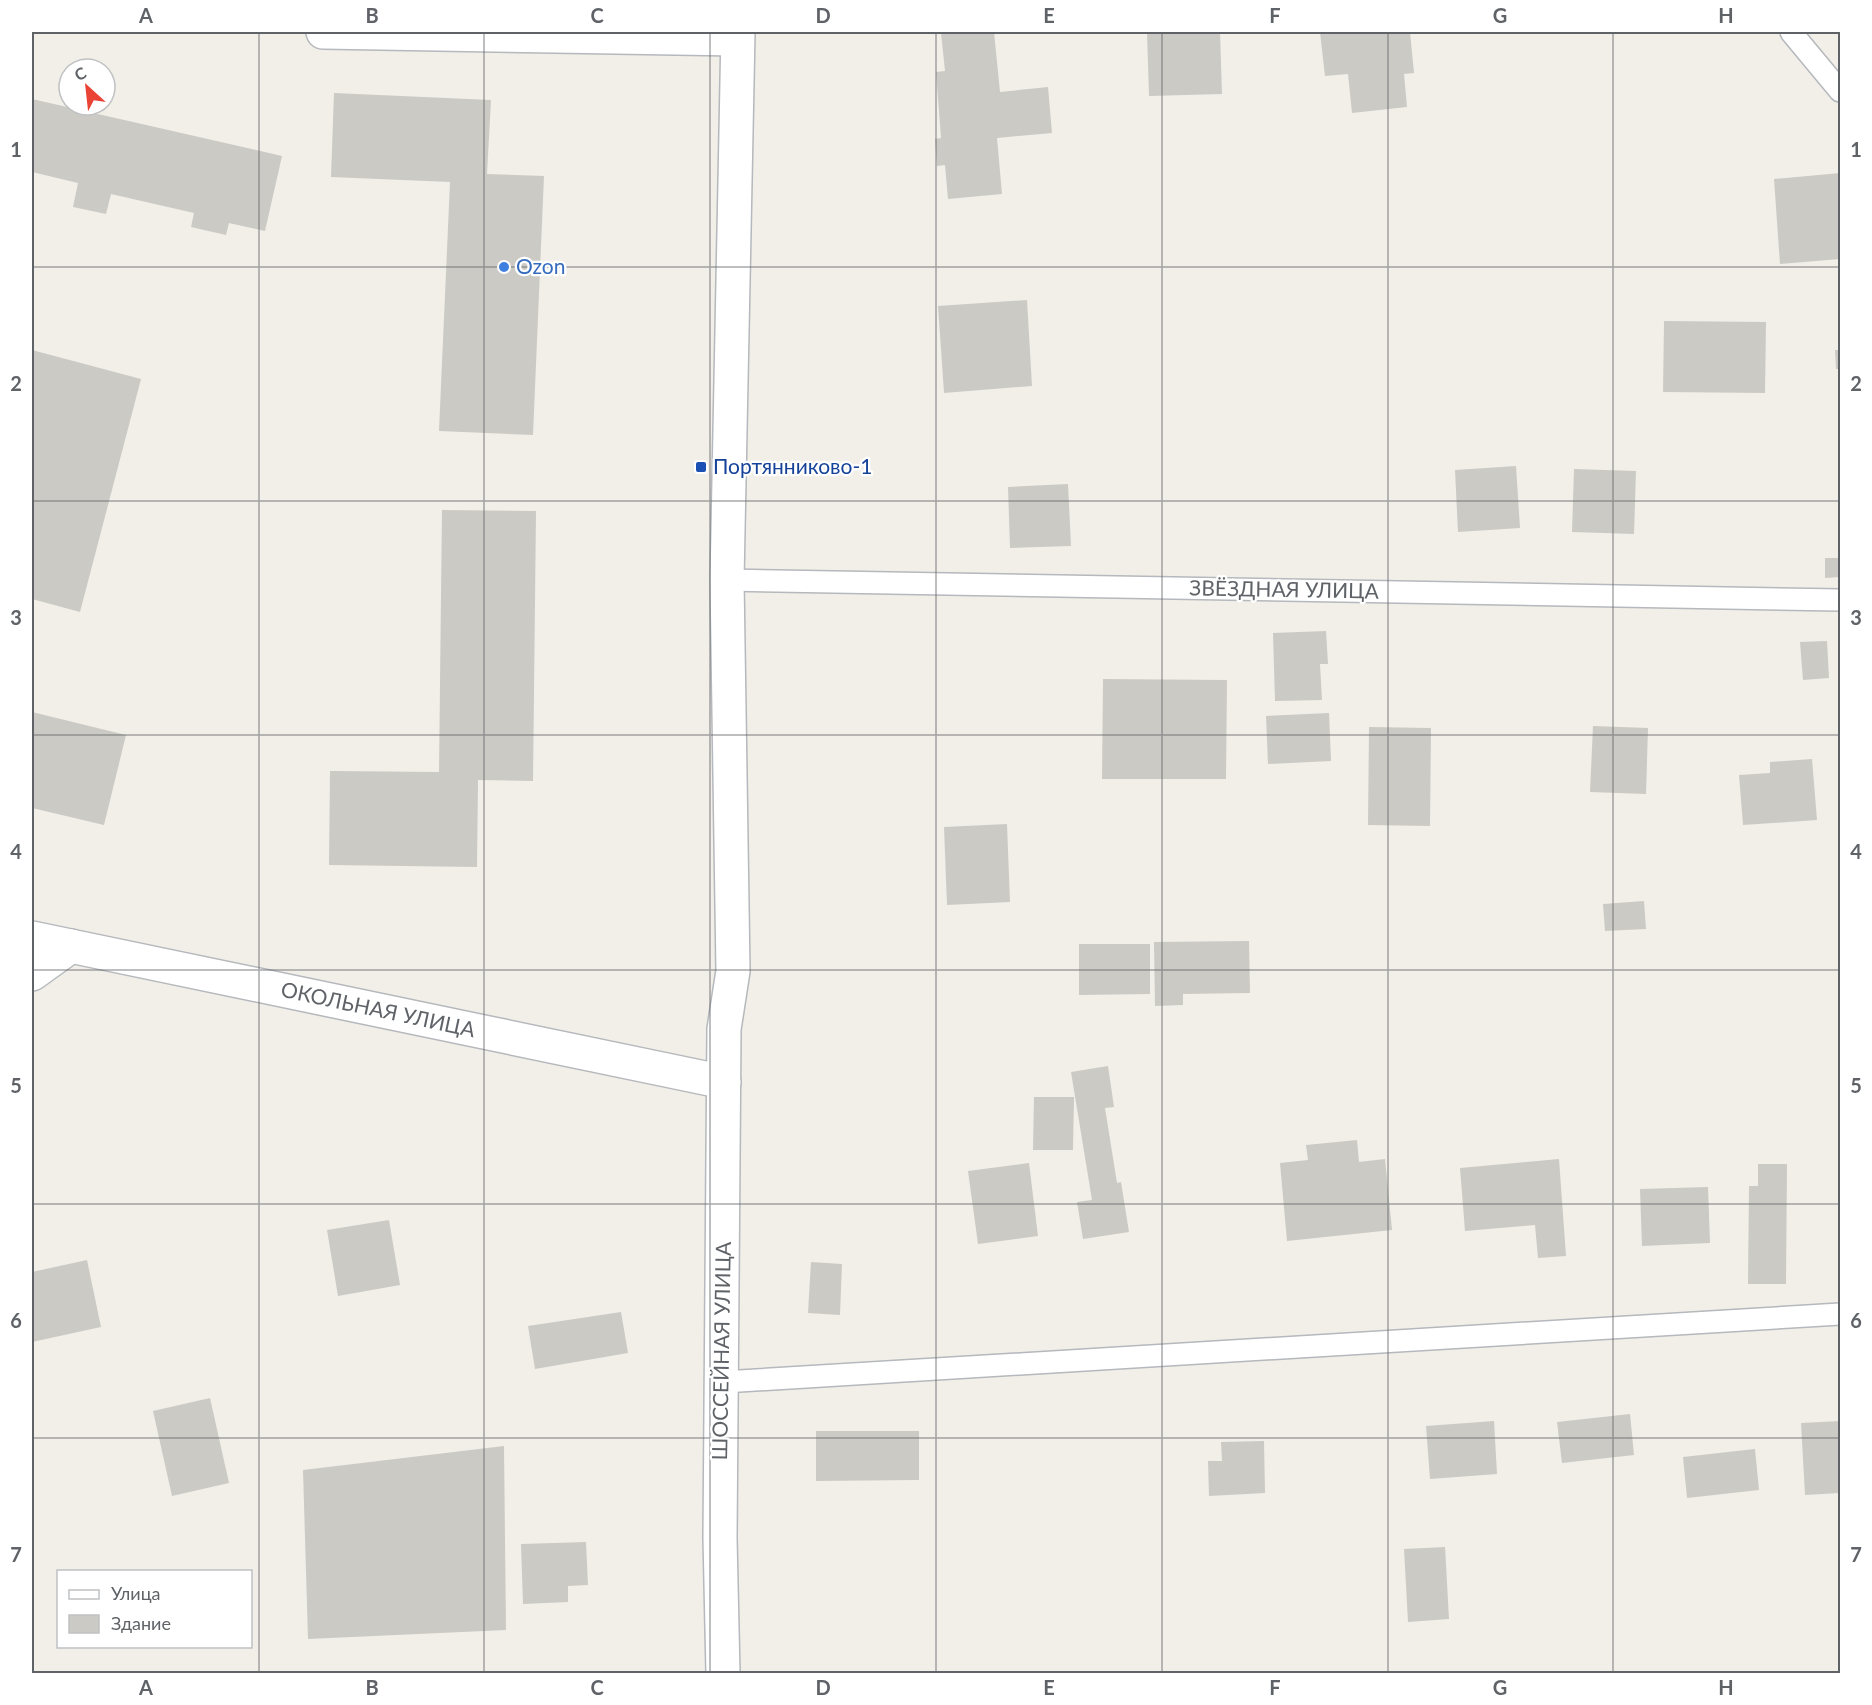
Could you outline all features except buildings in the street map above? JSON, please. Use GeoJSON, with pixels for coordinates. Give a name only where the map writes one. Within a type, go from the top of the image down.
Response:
{"type":"FeatureCollection","features":[{"type":"Feature","properties":{"kind":"street"},"geometry":{"type":"LineString","coordinates":[[323,32],[738,35]]}},
{"type":"Feature","properties":{"kind":"street","name":"ШОССЕЙНАЯ УЛИЦА"},"geometry":{"type":"LineString","coordinates":[[723,1674],[720,1538],[724,1029],[733,971],[727,580],[738,35]]}},
{"type":"Feature","properties":{"kind":"street","name":"ОКОЛЬНАЯ УЛИЦА"},"geometry":{"type":"LineString","coordinates":[[32,938],[724,1082]]}},
{"type":"Feature","properties":{"kind":"street"},"geometry":{"type":"LineString","coordinates":[[32,974],[71,946]]}},
{"type":"Feature","properties":{"kind":"lane"},"geometry":{"type":"LineString","coordinates":[[1791,32],[1840,91]]}},
{"type":"Feature","properties":{"kind":"lane","name":"ЗВЁЗДНАЯ УЛИЦА"},"geometry":{"type":"LineString","coordinates":[[727,580],[1840,600]]}},
{"type":"Feature","properties":{"kind":"lane"},"geometry":{"type":"LineString","coordinates":[[723,1382],[1840,1314]]}},
{"type":"Feature","properties":{"kind":"place","name":"Ozon"},"geometry":{"type":"Point","coordinates":[504,267]}},
{"type":"Feature","properties":{"kind":"place","name":"Портянниково-1"},"geometry":{"type":"Point","coordinates":[701,467]}}]}
